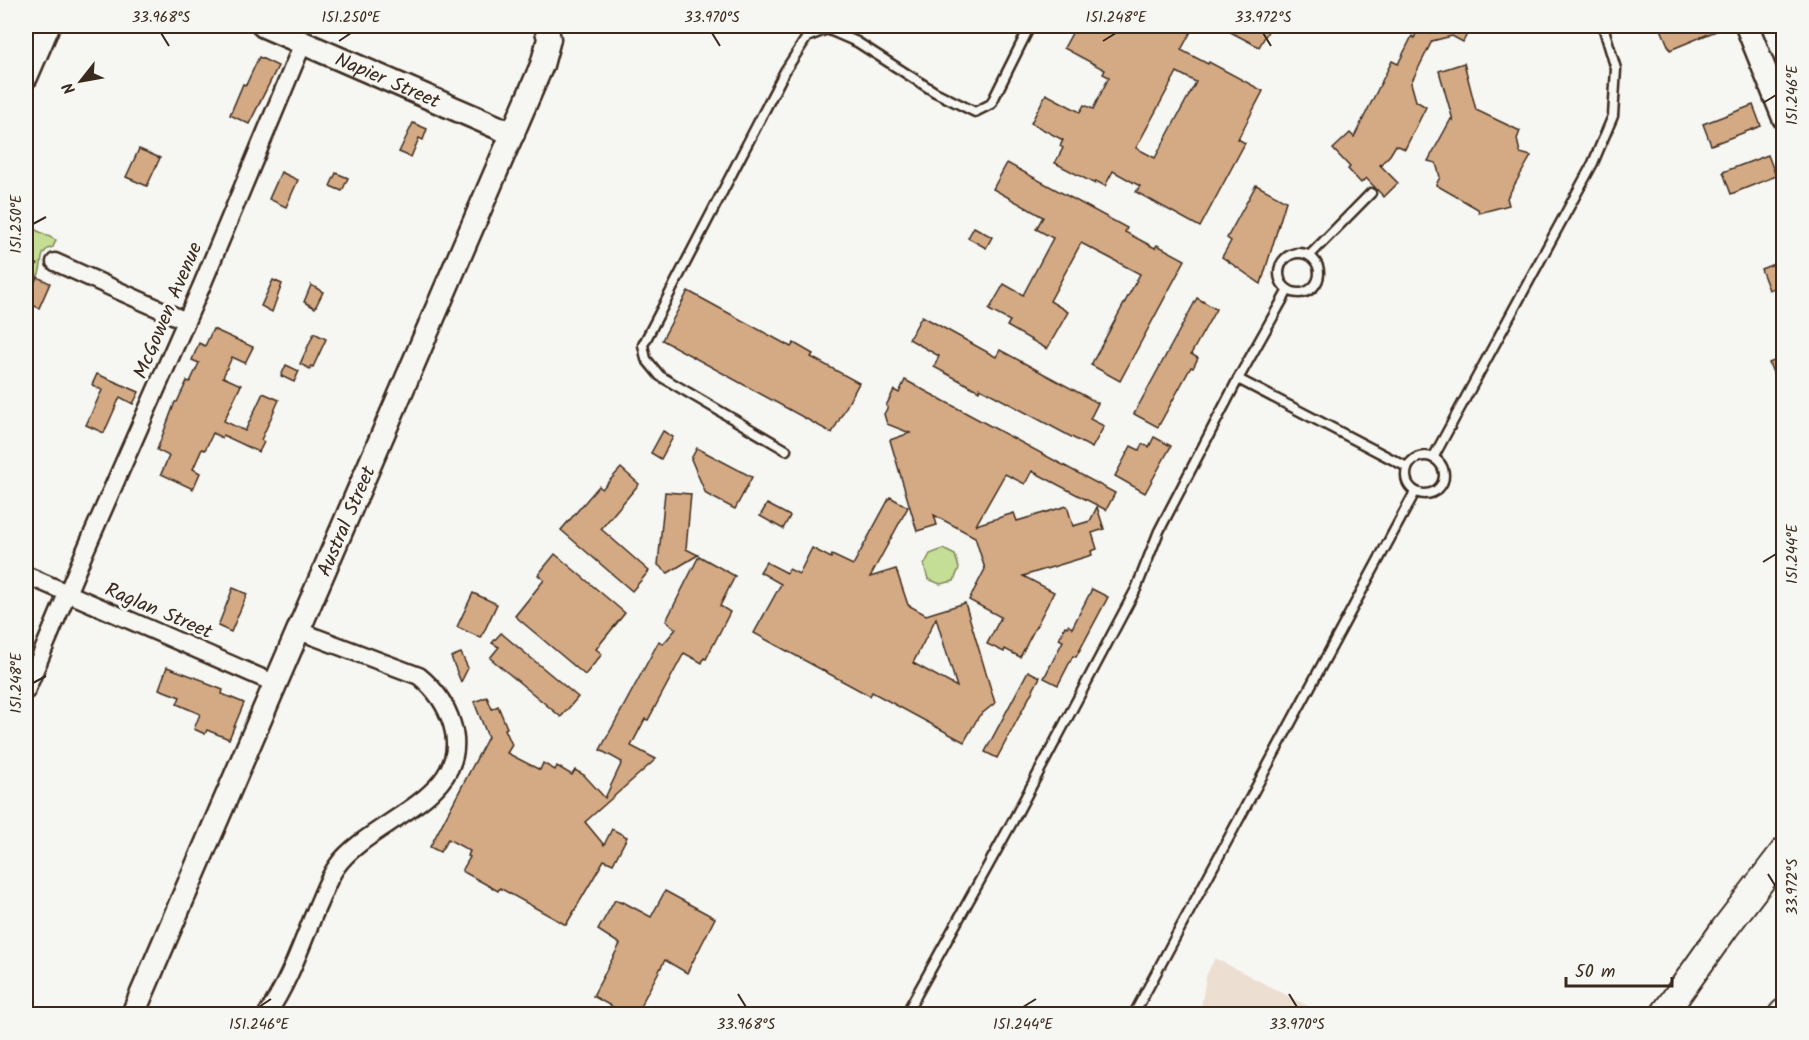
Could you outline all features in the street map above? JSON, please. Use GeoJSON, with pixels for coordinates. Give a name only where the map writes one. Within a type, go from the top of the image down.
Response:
{"type":"FeatureCollection","features":[{"type":"Feature","properties":{"kind":"main road"},"geometry":{"type":"LineString","coordinates":[[1664,1014],[1725,928],[1784,851]]}},
{"type":"Feature","properties":{"kind":"street"},"geometry":{"type":"LineString","coordinates":[[26,77],[48,26]]}},
{"type":"Feature","properties":{"kind":"street","name":"Napier Street"},"geometry":{"type":"LineString","coordinates":[[264,26],[513,134]]}},
{"type":"Feature","properties":{"kind":"street","name":"Austral Street"},"geometry":{"type":"LineString","coordinates":[[133,1014],[513,134],[547,51],[549,39],[546,26]]}},
{"type":"Feature","properties":{"kind":"street"},"geometry":{"type":"LineString","coordinates":[[1747,26],[1783,113]]}},
{"type":"Feature","properties":{"kind":"street","name":"McGowen Avenue"},"geometry":{"type":"LineString","coordinates":[[26,691],[303,43]]}},
{"type":"Feature","properties":{"kind":"street"},"geometry":{"type":"LineString","coordinates":[[55,262],[186,321]]}},
{"type":"Feature","properties":{"kind":"street","name":"Raglan Street"},"geometry":{"type":"LineString","coordinates":[[26,575],[276,684]]}},
{"type":"Feature","properties":{"kind":"street"},"geometry":{"type":"LineString","coordinates":[[267,1014],[282,989],[337,866],[352,849],[435,790],[446,775],[455,748],[453,727],[442,700],[435,690],[419,676],[299,630]]}},
{"type":"Feature","properties":{"kind":"lane"},"geometry":{"type":"LineString","coordinates":[[786,450],[660,376],[646,359],[643,345],[785,70],[807,37],[827,29],[856,42],[935,92],[975,112],[991,104],[1030,26]]}},
{"type":"Feature","properties":{"kind":"lane"},"geometry":{"type":"LineString","coordinates":[[1433,458],[1593,163],[1613,116],[1616,69],[1602,26]]}},
{"type":"Feature","properties":{"kind":"lane"},"geometry":{"type":"LineString","coordinates":[[1310,255],[1371,193]]}},
{"type":"Feature","properties":{"kind":"lane"},"geometry":{"type":"LineString","coordinates":[[1296,253],[1310,255],[1320,272],[1317,284],[1307,292],[1288,290],[1283,285],[1279,272],[1284,259],[1296,253]]}},
{"type":"Feature","properties":{"kind":"lane"},"geometry":{"type":"LineString","coordinates":[[906,1014],[1015,817],[1136,589],[1159,531],[1288,290]]}},
{"type":"Feature","properties":{"kind":"lane"},"geometry":{"type":"LineString","coordinates":[[1238,380],[1407,467]]}},
{"type":"Feature","properties":{"kind":"lane"},"geometry":{"type":"LineString","coordinates":[[1427,456],[1433,458],[1443,469],[1442,484],[1430,494],[1415,492],[1408,485],[1405,477],[1407,467],[1415,458],[1427,456]]}},
{"type":"Feature","properties":{"kind":"lane"},"geometry":{"type":"LineString","coordinates":[[1134,1014],[1415,492]]}},
{"type":"Feature","properties":{"kind":"path"},"geometry":{"type":"LineString","coordinates":[[27,259],[35,249]]}},
{"type":"Feature","properties":{"kind":"shaded area"},"geometry":{"type":"Polygon","coordinates":[[[1215,958],[1323,1014],[1200,1014],[1206,976],[1215,958]]]}},
{"type":"Feature","properties":{"kind":"green space"},"geometry":{"type":"Polygon","coordinates":[[[26,225],[56,240],[53,247],[43,255],[38,276],[26,270],[26,225]]]}},
{"type":"Feature","properties":{"kind":"green space"},"geometry":{"type":"Polygon","coordinates":[[[943,549],[955,555],[959,568],[954,581],[940,584],[928,579],[924,565],[930,554],[943,549]]]}},
{"type":"Feature","properties":{"kind":"building"},"geometry":{"type":"Polygon","coordinates":[[[1076,26],[1194,26],[1181,50],[1263,91],[1238,139],[1245,143],[1200,227],[1136,192],[1140,186],[1113,171],[1105,186],[1096,181],[1095,184],[1055,163],[1063,148],[1060,146],[1063,140],[1031,123],[1046,94],[1080,112],[1084,105],[1093,109],[1109,77],[1103,74],[1105,70],[1064,48],[1076,26]],[[1177,72],[1136,148],[1155,158],[1196,82],[1177,72]]]}},
{"type":"Feature","properties":{"kind":"building"},"geometry":{"type":"Polygon","coordinates":[[[1219,26],[1271,26],[1259,47],[1219,26]]]}},
{"type":"Feature","properties":{"kind":"building"},"geometry":{"type":"Polygon","coordinates":[[[1420,26],[1477,26],[1478,30],[1468,32],[1463,42],[1452,36],[1432,41],[1411,83],[1416,101],[1426,107],[1405,149],[1396,145],[1380,165],[1398,183],[1384,197],[1366,178],[1361,183],[1333,149],[1350,133],[1354,137],[1392,61],[1398,64],[1412,36],[1414,38],[1420,26]]]}},
{"type":"Feature","properties":{"kind":"building"},"geometry":{"type":"Polygon","coordinates":[[[1669,26],[1728,26],[1670,50],[1661,29],[1669,26]]]}},
{"type":"Feature","properties":{"kind":"building"},"geometry":{"type":"Polygon","coordinates":[[[259,57],[278,66],[249,124],[230,115],[243,84],[246,85],[259,57]]]}},
{"type":"Feature","properties":{"kind":"building"},"geometry":{"type":"Polygon","coordinates":[[[1464,63],[1476,110],[1520,131],[1517,139],[1520,153],[1531,156],[1507,198],[1509,205],[1479,213],[1478,209],[1436,185],[1440,177],[1436,163],[1428,161],[1451,119],[1453,120],[1439,71],[1464,63]]]}},
{"type":"Feature","properties":{"kind":"building"},"geometry":{"type":"Polygon","coordinates":[[[1753,105],[1761,126],[1711,145],[1703,124],[1753,105]]]}},
{"type":"Feature","properties":{"kind":"building"},"geometry":{"type":"Polygon","coordinates":[[[413,123],[427,129],[423,140],[419,138],[411,157],[399,152],[413,123]]]}},
{"type":"Feature","properties":{"kind":"building"},"geometry":{"type":"Polygon","coordinates":[[[139,149],[160,158],[147,186],[126,177],[139,149]]]}},
{"type":"Feature","properties":{"kind":"building"},"geometry":{"type":"Polygon","coordinates":[[[1768,155],[1776,176],[1731,194],[1723,172],[1768,155]]]}},
{"type":"Feature","properties":{"kind":"building"},"geometry":{"type":"Polygon","coordinates":[[[1007,163],[1127,228],[1125,232],[1155,248],[1157,245],[1185,260],[1120,381],[1091,365],[1140,274],[1081,243],[1050,301],[1068,312],[1047,349],[1007,326],[1010,321],[989,310],[1004,284],[1023,295],[1053,238],[1036,229],[1043,217],[993,189],[1007,163]]]}},
{"type":"Feature","properties":{"kind":"building"},"geometry":{"type":"Polygon","coordinates":[[[281,172],[298,180],[286,207],[269,199],[281,172]]]}},
{"type":"Feature","properties":{"kind":"building"},"geometry":{"type":"Polygon","coordinates":[[[336,173],[348,178],[342,191],[330,186],[336,173]]]}},
{"type":"Feature","properties":{"kind":"building"},"geometry":{"type":"Polygon","coordinates":[[[1256,185],[1286,201],[1261,284],[1222,257],[1231,241],[1227,238],[1256,185]]]}},
{"type":"Feature","properties":{"kind":"building"},"geometry":{"type":"Polygon","coordinates":[[[974,227],[992,237],[986,248],[968,238],[974,227]]]}},
{"type":"Feature","properties":{"kind":"building"},"geometry":{"type":"Polygon","coordinates":[[[1784,260],[1784,284],[1769,290],[1761,269],[1784,260]]]}},
{"type":"Feature","properties":{"kind":"building"},"geometry":{"type":"Polygon","coordinates":[[[37,277],[50,283],[39,308],[26,302],[37,277]]]}},
{"type":"Feature","properties":{"kind":"building"},"geometry":{"type":"Polygon","coordinates":[[[273,280],[282,284],[272,312],[261,306],[273,280]]]}},
{"type":"Feature","properties":{"kind":"building"},"geometry":{"type":"Polygon","coordinates":[[[311,285],[323,292],[315,308],[304,302],[311,285]]]}},
{"type":"Feature","properties":{"kind":"building"},"geometry":{"type":"Polygon","coordinates":[[[688,291],[791,347],[794,343],[813,354],[811,357],[859,383],[832,433],[662,340],[688,291]]]}},
{"type":"Feature","properties":{"kind":"building"},"geometry":{"type":"Polygon","coordinates":[[[1197,298],[1216,309],[1191,354],[1198,358],[1158,427],[1134,414],[1197,298]]]}},
{"type":"Feature","properties":{"kind":"building"},"geometry":{"type":"Polygon","coordinates":[[[922,316],[996,357],[1000,350],[1098,403],[1090,419],[1104,426],[1092,448],[980,388],[979,391],[934,367],[939,356],[909,339],[922,316]]]}},
{"type":"Feature","properties":{"kind":"building"},"geometry":{"type":"Polygon","coordinates":[[[213,329],[253,347],[245,363],[232,357],[223,377],[241,385],[224,421],[245,431],[263,393],[279,400],[261,440],[264,442],[259,452],[223,435],[222,438],[213,433],[205,450],[202,449],[193,469],[200,473],[193,489],[161,474],[169,456],[157,450],[175,402],[187,381],[190,382],[199,363],[192,360],[199,343],[205,346],[213,329]]]}},
{"type":"Feature","properties":{"kind":"building"},"geometry":{"type":"Polygon","coordinates":[[[314,333],[326,339],[310,369],[300,364],[314,333]]]}},
{"type":"Feature","properties":{"kind":"building"},"geometry":{"type":"Polygon","coordinates":[[[1784,357],[1784,397],[1783,397],[1769,363],[1784,357]]]}},
{"type":"Feature","properties":{"kind":"building"},"geometry":{"type":"Polygon","coordinates":[[[286,365],[299,371],[294,382],[281,376],[286,365]]]}},
{"type":"Feature","properties":{"kind":"building"},"geometry":{"type":"Polygon","coordinates":[[[97,374],[139,392],[133,404],[120,397],[104,433],[86,425],[102,390],[92,385],[97,374]]]}},
{"type":"Feature","properties":{"kind":"building"},"geometry":{"type":"Polygon","coordinates":[[[905,380],[1115,493],[1106,510],[1032,471],[1025,484],[1005,474],[976,525],[1014,513],[1017,521],[1067,506],[1073,526],[1090,521],[1097,507],[1104,529],[1092,533],[1097,549],[1091,551],[1092,555],[1023,576],[1054,592],[1020,657],[1005,649],[1004,652],[987,644],[1001,617],[969,600],[985,569],[975,537],[934,515],[937,525],[917,531],[890,440],[910,433],[887,424],[884,414],[894,390],[899,393],[905,380]]]}},
{"type":"Feature","properties":{"kind":"building"},"geometry":{"type":"Polygon","coordinates":[[[663,431],[673,437],[661,459],[651,453],[663,431]]]}},
{"type":"Feature","properties":{"kind":"building"},"geometry":{"type":"Polygon","coordinates":[[[1154,437],[1171,446],[1145,493],[1115,476],[1131,446],[1139,450],[1142,444],[1149,447],[1154,437]]]}},
{"type":"Feature","properties":{"kind":"building"},"geometry":{"type":"Polygon","coordinates":[[[697,448],[752,477],[735,509],[706,494],[691,459],[697,448]]]}},
{"type":"Feature","properties":{"kind":"building"},"geometry":{"type":"Polygon","coordinates":[[[621,468],[639,484],[601,529],[649,571],[632,591],[561,530],[599,486],[602,489],[621,468]]]}},
{"type":"Feature","properties":{"kind":"building"},"geometry":{"type":"Polygon","coordinates":[[[665,492],[691,494],[686,549],[698,555],[668,573],[658,565],[665,492]]]}},
{"type":"Feature","properties":{"kind":"building"},"geometry":{"type":"Polygon","coordinates":[[[890,497],[908,507],[870,577],[896,569],[908,605],[926,615],[965,603],[995,703],[979,716],[964,742],[872,692],[870,696],[754,633],[781,584],[760,572],[766,562],[787,573],[789,569],[799,574],[812,548],[831,558],[832,555],[853,565],[890,497]],[[936,618],[913,663],[957,687],[936,618]]]}},
{"type":"Feature","properties":{"kind":"building"},"geometry":{"type":"Polygon","coordinates":[[[767,504],[790,516],[783,529],[760,516],[767,504]]]}},
{"type":"Feature","properties":{"kind":"building"},"geometry":{"type":"Polygon","coordinates":[[[555,554],[625,613],[596,649],[602,654],[585,675],[515,616],[544,580],[538,575],[555,554]]]}},
{"type":"Feature","properties":{"kind":"building"},"geometry":{"type":"Polygon","coordinates":[[[699,556],[735,576],[720,606],[730,612],[702,663],[684,653],[648,720],[645,719],[631,746],[656,759],[585,822],[604,845],[612,829],[627,837],[613,864],[604,860],[566,925],[500,888],[498,891],[462,871],[470,857],[468,856],[470,851],[448,839],[440,852],[430,847],[488,737],[474,702],[487,697],[492,709],[498,706],[507,728],[505,729],[512,745],[507,753],[540,770],[543,763],[555,770],[557,766],[572,775],[575,770],[584,775],[605,798],[622,762],[600,750],[659,641],[663,644],[676,629],[666,621],[699,556]]]}},
{"type":"Feature","properties":{"kind":"building"},"geometry":{"type":"Polygon","coordinates":[[[233,588],[247,594],[231,632],[218,626],[233,588]]]}},
{"type":"Feature","properties":{"kind":"building"},"geometry":{"type":"Polygon","coordinates":[[[1092,589],[1108,597],[1076,657],[1073,656],[1058,685],[1044,678],[1063,641],[1059,639],[1065,626],[1072,628],[1092,589]]]}},
{"type":"Feature","properties":{"kind":"building"},"geometry":{"type":"Polygon","coordinates":[[[473,593],[497,604],[481,638],[457,627],[473,593]]]}},
{"type":"Feature","properties":{"kind":"building"},"geometry":{"type":"Polygon","coordinates":[[[501,633],[578,697],[561,717],[490,658],[499,647],[492,643],[501,633]]]}},
{"type":"Feature","properties":{"kind":"building"},"geometry":{"type":"Polygon","coordinates":[[[461,653],[468,668],[461,682],[451,657],[461,653]]]}},
{"type":"Feature","properties":{"kind":"building"},"geometry":{"type":"Polygon","coordinates":[[[167,667],[205,681],[223,690],[222,694],[244,703],[229,739],[207,730],[205,734],[194,729],[200,714],[177,704],[180,697],[159,689],[167,667]]]}},
{"type":"Feature","properties":{"kind":"building"},"geometry":{"type":"Polygon","coordinates":[[[1028,671],[1040,677],[997,758],[985,752],[1028,671]]]}},
{"type":"Feature","properties":{"kind":"building"},"geometry":{"type":"Polygon","coordinates":[[[665,891],[715,918],[687,973],[665,960],[636,1014],[616,1014],[618,1010],[593,996],[620,944],[598,930],[615,900],[651,917],[665,891]]]}}]}
